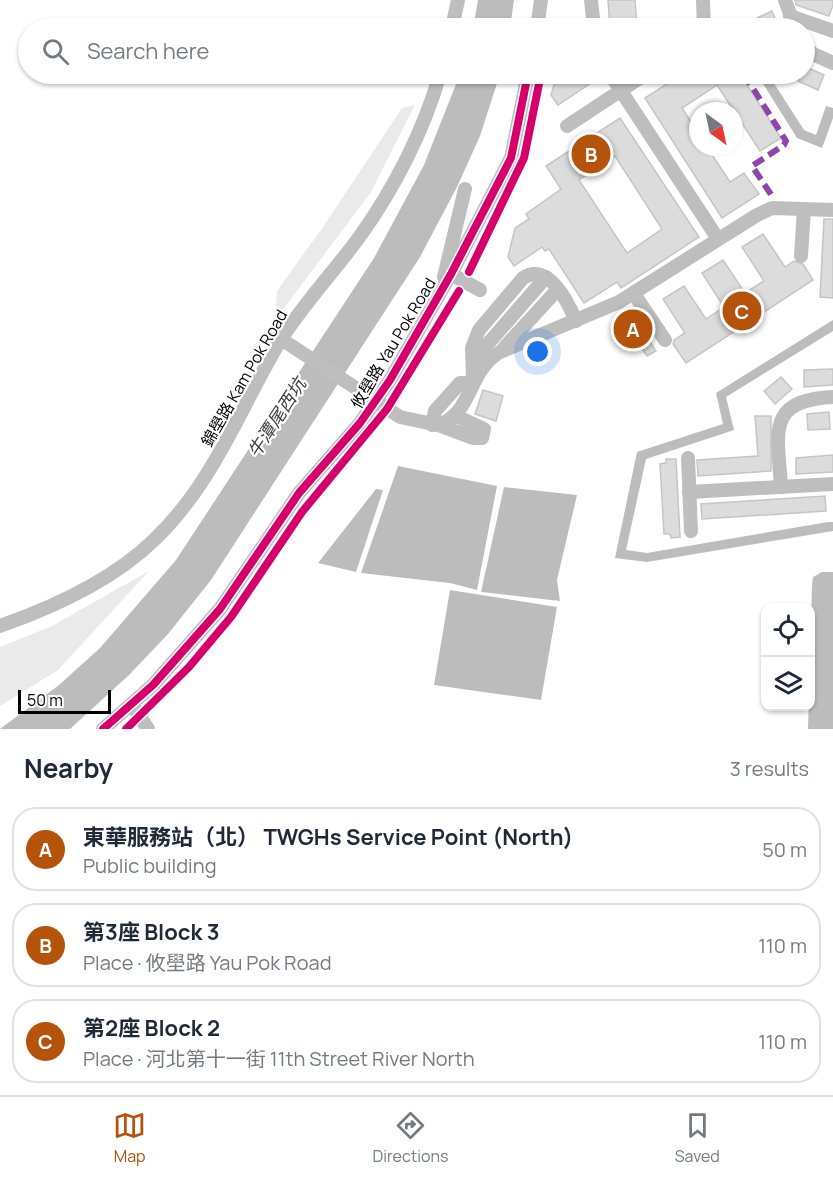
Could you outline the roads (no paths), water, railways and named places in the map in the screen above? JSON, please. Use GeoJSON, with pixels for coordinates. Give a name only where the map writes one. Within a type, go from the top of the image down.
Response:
{"type":"FeatureCollection","features":[{"type":"Feature","properties":{"kind":"street"},"geometry":{"type":"LineString","coordinates":[[454,18],[458,0]]}},
{"type":"Feature","properties":{"kind":"street"},"geometry":{"type":"LineString","coordinates":[[539,18],[542,0]]}},
{"type":"Feature","properties":{"kind":"street"},"geometry":{"type":"LineString","coordinates":[[591,0],[593,18]]}},
{"type":"Feature","properties":{"kind":"street"},"geometry":{"type":"LineString","coordinates":[[703,0],[704,18]]}},
{"type":"Feature","properties":{"kind":"street"},"geometry":{"type":"LineString","coordinates":[[785,0],[792,18]]}},
{"type":"Feature","properties":{"kind":"street"},"geometry":{"type":"LineString","coordinates":[[815,27],[833,31]]}},
{"type":"Feature","properties":{"kind":"street"},"geometry":{"type":"LineString","coordinates":[[815,55],[833,63]]}},
{"type":"Feature","properties":{"kind":"street","name":"錦壆路 Kam Pok Road"},"geometry":{"type":"LineString","coordinates":[[0,626],[96,583],[152,542],[176,518],[206,480],[287,343],[361,235],[392,183],[420,127],[436,84]]}},
{"type":"Feature","properties":{"kind":"street","name":"攸壆路 Yau Pok Road"},"geometry":{"type":"LineString","coordinates":[[103,729],[132,705],[192,644],[220,609],[299,493],[376,402],[451,274],[511,158],[526,84]]}},
{"type":"Feature","properties":{"kind":"street"},"geometry":{"type":"LineString","coordinates":[[617,84],[718,239]]}},
{"type":"Feature","properties":{"kind":"street"},"geometry":{"type":"LineString","coordinates":[[567,126],[630,84]]}},
{"type":"Feature","properties":{"kind":"street"},"geometry":{"type":"LineString","coordinates":[[441,291],[465,189]]}},
{"type":"Feature","properties":{"kind":"street"},"geometry":{"type":"LineString","coordinates":[[435,425],[456,416],[472,382],[486,362],[501,352],[634,294],[718,239],[772,208],[833,210]]}},
{"type":"Feature","properties":{"kind":"street"},"geometry":{"type":"LineString","coordinates":[[801,256],[804,209]]}},
{"type":"Feature","properties":{"kind":"street"},"geometry":{"type":"LineString","coordinates":[[472,382],[472,348],[479,330],[522,278],[529,273],[538,273],[546,277],[558,289],[576,321]]}},
{"type":"Feature","properties":{"kind":"street"},"geometry":{"type":"LineString","coordinates":[[451,274],[480,290]]}},
{"type":"Feature","properties":{"kind":"street"},"geometry":{"type":"LineString","coordinates":[[501,352],[558,289]]}},
{"type":"Feature","properties":{"kind":"street"},"geometry":{"type":"LineString","coordinates":[[634,294],[665,340]]}},
{"type":"Feature","properties":{"kind":"street"},"geometry":{"type":"LineString","coordinates":[[287,343],[400,417],[435,425],[472,438],[482,438],[484,429],[456,416]]}},
{"type":"Feature","properties":{"kind":"street"},"geometry":{"type":"LineString","coordinates":[[435,425],[435,411],[463,382],[472,382]]}},
{"type":"Feature","properties":{"kind":"street"},"geometry":{"type":"LineString","coordinates":[[781,487],[778,431],[785,414],[791,407],[808,398],[833,397]]}},
{"type":"Feature","properties":{"kind":"street"},"geometry":{"type":"LineString","coordinates":[[688,458],[691,531]]}},
{"type":"Feature","properties":{"kind":"street"},"geometry":{"type":"LineString","coordinates":[[689,492],[833,484]]}},
{"type":"Feature","properties":{"kind":"street"},"geometry":{"type":"LineString","coordinates":[[132,705],[143,718],[148,729]]}},
{"type":"Feature","properties":{"kind":"water"},"geometry":{"type":"Polygon","coordinates":[[[478,0],[514,0],[511,18],[475,18],[478,0]]]}},
{"type":"Feature","properties":{"kind":"water","name":"牛潭尾西坑"},"geometry":{"type":"Polygon","coordinates":[[[456,84],[497,84],[480,136],[457,187],[420,257],[211,580],[168,634],[129,675],[70,729],[0,729],[59,685],[100,648],[176,560],[374,258],[424,165],[456,84]]]}},
{"type":"Feature","properties":{"kind":"water"},"geometry":{"type":"Polygon","coordinates":[[[763,84],[774,84],[804,130],[816,135],[826,106],[833,108],[833,118],[822,148],[797,138],[763,84]]]}},
{"type":"Feature","properties":{"kind":"water"},"geometry":{"type":"Polygon","coordinates":[[[833,320],[833,331],[726,397],[734,430],[646,459],[626,550],[647,553],[828,522],[833,522],[833,531],[647,562],[615,558],[637,452],[723,424],[716,393],[833,320]]]}},
{"type":"Feature","properties":{"kind":"water"},"geometry":{"type":"Polygon","coordinates":[[[398,466],[497,486],[477,590],[450,583],[361,573],[398,466]]]}},
{"type":"Feature","properties":{"kind":"water"},"geometry":{"type":"Polygon","coordinates":[[[504,487],[577,495],[557,580],[560,601],[481,592],[504,487]]]}},
{"type":"Feature","properties":{"kind":"water"},"geometry":{"type":"Polygon","coordinates":[[[376,489],[383,490],[356,572],[318,563],[376,489]]]}},
{"type":"Feature","properties":{"kind":"water"},"geometry":{"type":"Polygon","coordinates":[[[822,572],[833,572],[833,729],[808,729],[808,711],[815,711],[815,603],[812,603],[813,577],[822,572]]]}},
{"type":"Feature","properties":{"kind":"water"},"geometry":{"type":"Polygon","coordinates":[[[450,590],[557,607],[541,700],[434,685],[450,590]]]}},
{"type":"Feature","properties":{"kind":"place","name":"第3座 Block 3"},"geometry":{"type":"Point","coordinates":[591,154]}},
{"type":"Feature","properties":{"kind":"place","name":"第2座 Block 2"},"geometry":{"type":"Point","coordinates":[742,311]}},
{"type":"Feature","properties":{"kind":"place","name":"東華服務站（北） TWGHs Service Point (North)"},"geometry":{"type":"Point","coordinates":[633,329]}}]}
